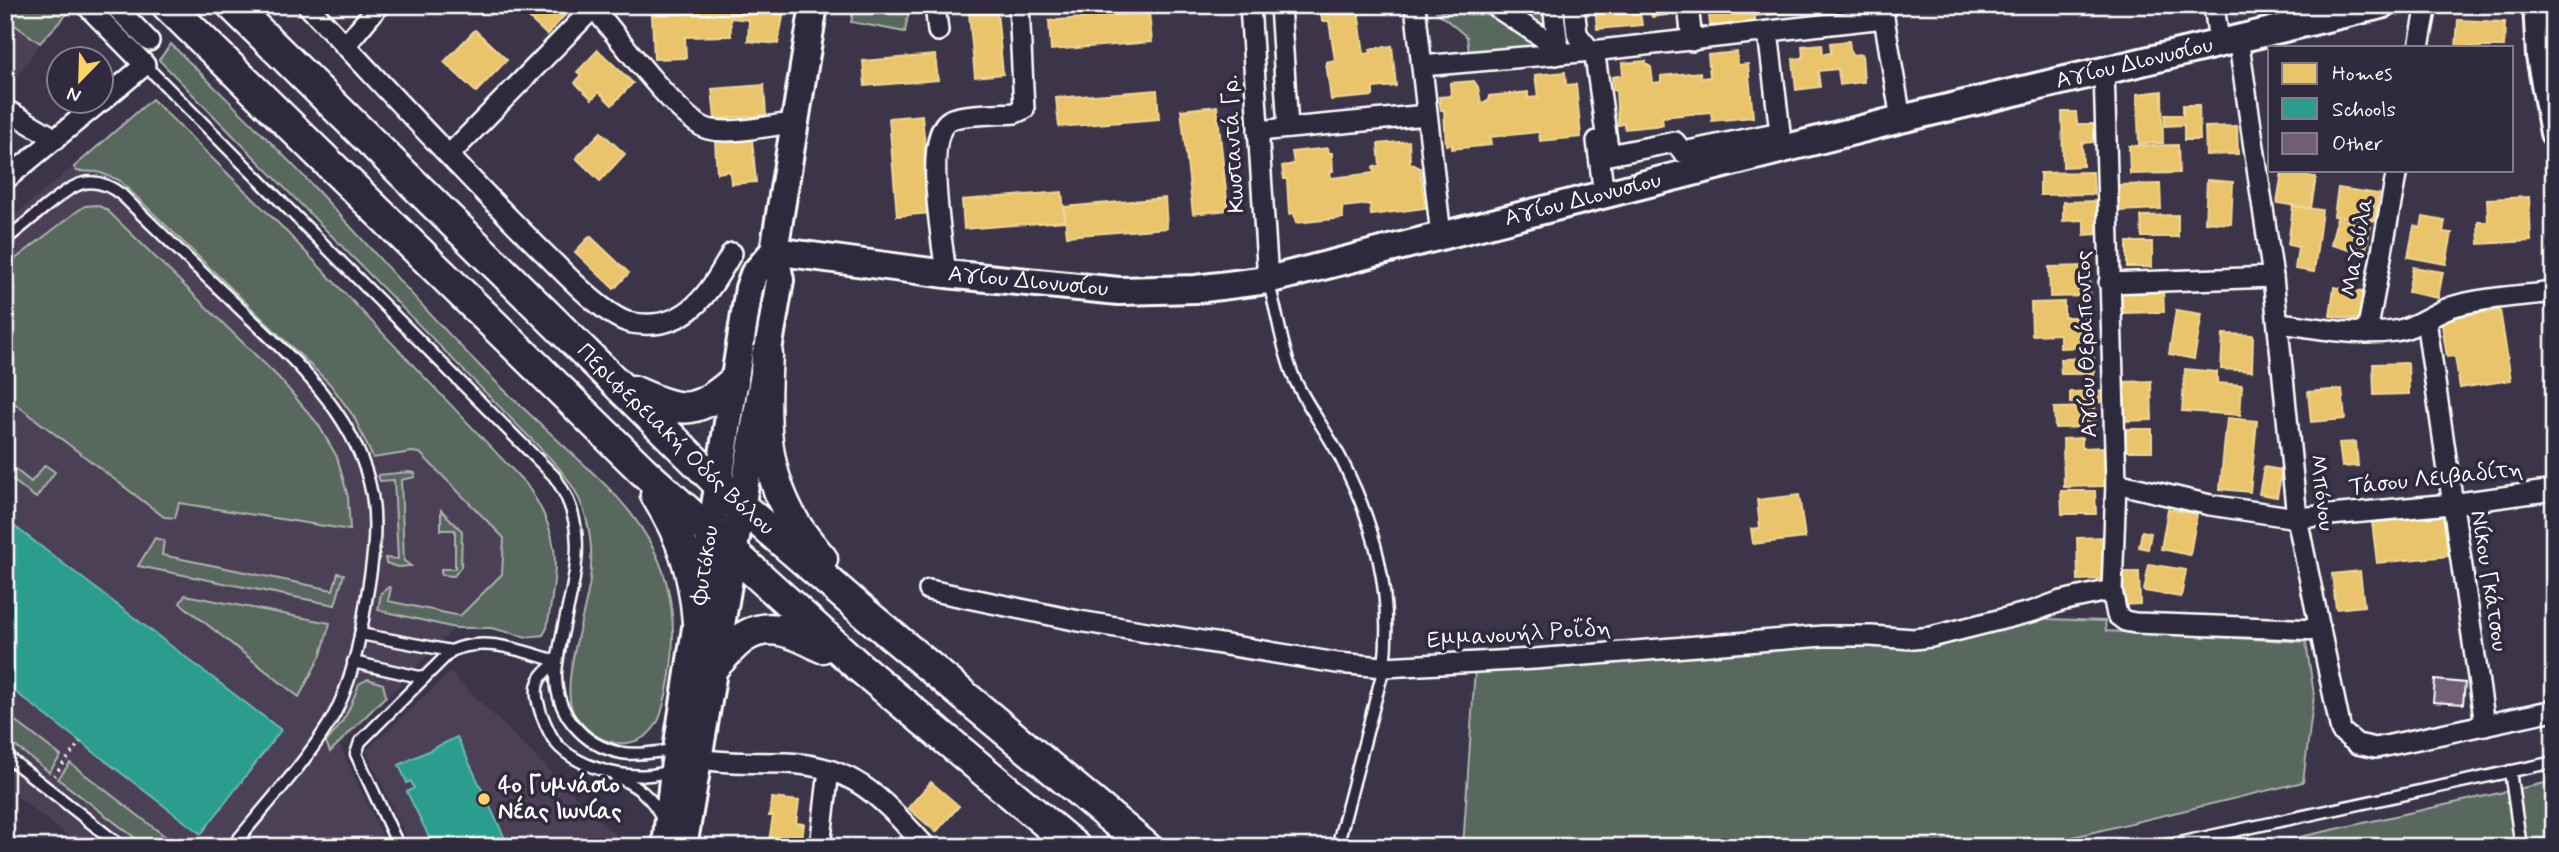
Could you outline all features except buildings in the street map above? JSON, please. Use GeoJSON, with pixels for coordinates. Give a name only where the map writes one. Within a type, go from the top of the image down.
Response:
{"type":"FeatureCollection","features":[{"type":"Feature","properties":{"kind":"main road","name":"Περιφερειακή Οδός Βόλου"},"geometry":{"type":"LineString","coordinates":[[167,5],[710,534],[857,665],[1075,847]]}},
{"type":"Feature","properties":{"kind":"main road","name":"Περιφερειακή Οδός Βόλου"},"geometry":{"type":"LineString","coordinates":[[232,5],[741,506],[866,614],[1146,847]]}},
{"type":"Feature","properties":{"kind":"main road","name":"Φυτόκου"},"geometry":{"type":"LineString","coordinates":[[683,759],[716,664],[780,280],[774,251],[814,5]]}},
{"type":"Feature","properties":{"kind":"main road","name":"Αγίου Διονυσίου"},"geometry":{"type":"LineString","coordinates":[[774,251],[946,274],[1119,291],[1173,290],[1268,280],[1901,119],[2381,5]]}},
{"type":"Feature","properties":{"kind":"main road"},"geometry":{"type":"LineString","coordinates":[[2538,5],[2540,56],[2554,133]]}},
{"type":"Feature","properties":{"kind":"main road"},"geometry":{"type":"LineString","coordinates":[[2543,5],[2554,54]]}},
{"type":"Feature","properties":{"kind":"main road","name":"Φυτόκου"},"geometry":{"type":"LineString","coordinates":[[672,842],[717,483],[749,288],[754,274],[774,251]]}},
{"type":"Feature","properties":{"kind":"main road"},"geometry":{"type":"LineString","coordinates":[[767,355],[765,440],[778,489],[796,525],[866,614]]}},
{"type":"Feature","properties":{"kind":"main road"},"geometry":{"type":"LineString","coordinates":[[614,382],[669,406],[683,409],[705,403],[733,382]]}},
{"type":"Feature","properties":{"kind":"main road"},"geometry":{"type":"LineString","coordinates":[[642,470],[673,523],[687,558],[695,588],[698,622]]}},
{"type":"Feature","properties":{"kind":"main road"},"geometry":{"type":"LineString","coordinates":[[716,664],[741,638],[769,629],[799,635],[857,665]]}},
{"type":"Feature","properties":{"kind":"street"},"geometry":{"type":"LineString","coordinates":[[86,5],[145,65],[116,89]]}},
{"type":"Feature","properties":{"kind":"street"},"geometry":{"type":"LineString","coordinates":[[114,5],[149,41]]}},
{"type":"Feature","properties":{"kind":"street"},"geometry":{"type":"LineString","coordinates":[[307,5],[480,190],[578,285],[618,318],[631,323],[663,323],[680,317],[700,303],[732,253]]}},
{"type":"Feature","properties":{"kind":"street"},"geometry":{"type":"LineString","coordinates":[[345,46],[379,5]]}},
{"type":"Feature","properties":{"kind":"street"},"geometry":{"type":"LineString","coordinates":[[935,5],[938,31]]}},
{"type":"Feature","properties":{"kind":"street"},"geometry":{"type":"LineString","coordinates":[[946,274],[935,144],[942,127],[953,118],[1015,113],[1024,109],[1019,5]]}},
{"type":"Feature","properties":{"kind":"street","name":"Κωσταντά Γρ."},"geometry":{"type":"LineString","coordinates":[[1250,5],[1268,280]]}},
{"type":"Feature","properties":{"kind":"street"},"geometry":{"type":"LineString","coordinates":[[1280,5],[1289,128]]}},
{"type":"Feature","properties":{"kind":"street"},"geometry":{"type":"LineString","coordinates":[[1421,5],[1415,6],[1441,236]]}},
{"type":"Feature","properties":{"kind":"street"},"geometry":{"type":"LineString","coordinates":[[1493,5],[1554,45],[1557,54]]}},
{"type":"Feature","properties":{"kind":"street"},"geometry":{"type":"LineString","coordinates":[[1553,5],[1557,54]]}},
{"type":"Feature","properties":{"kind":"street"},"geometry":{"type":"LineString","coordinates":[[1562,5],[1566,34],[1586,52],[1595,55],[1609,155],[1675,142],[1683,152],[1780,132],[1768,32]]}},
{"type":"Feature","properties":{"kind":"street"},"geometry":{"type":"LineString","coordinates":[[1574,5],[1577,34],[1586,52],[1604,195]]}},
{"type":"Feature","properties":{"kind":"street"},"geometry":{"type":"LineString","coordinates":[[1688,5],[1692,41]]}},
{"type":"Feature","properties":{"kind":"street","name":"Μπόνου"},"geometry":{"type":"LineString","coordinates":[[2214,5],[2228,40],[2273,277],[2297,518],[2341,731],[2353,743],[2376,748],[2554,710]]}},
{"type":"Feature","properties":{"kind":"street"},"geometry":{"type":"LineString","coordinates":[[2419,46],[2427,5]]}},
{"type":"Feature","properties":{"kind":"street"},"geometry":{"type":"LineString","coordinates":[[449,155],[594,6],[678,108],[698,124],[719,130],[794,123]]}},
{"type":"Feature","properties":{"kind":"street"},"geometry":{"type":"LineString","coordinates":[[1422,66],[1586,52],[1768,32],[1876,12],[1901,119]]}},
{"type":"Feature","properties":{"kind":"street","name":"Αγίου Θεράποντος"},"geometry":{"type":"LineString","coordinates":[[2104,70],[2116,483],[2112,590],[2117,615],[2125,621],[2135,623],[2320,630]]}},
{"type":"Feature","properties":{"kind":"street"},"geometry":{"type":"LineString","coordinates":[[5,109],[55,139]]}},
{"type":"Feature","properties":{"kind":"street"},"geometry":{"type":"LineString","coordinates":[[1258,131],[1427,115]]}},
{"type":"Feature","properties":{"kind":"street"},"geometry":{"type":"LineString","coordinates":[[5,180],[83,116]]}},
{"type":"Feature","properties":{"kind":"street","name":"Μαγούλα"},"geometry":{"type":"LineString","coordinates":[[2367,333],[2397,172]]}},
{"type":"Feature","properties":{"kind":"street"},"geometry":{"type":"LineString","coordinates":[[2109,283],[2273,277]]}},
{"type":"Feature","properties":{"kind":"street"},"geometry":{"type":"LineString","coordinates":[[2277,323],[2367,333],[2407,329],[2459,304],[2554,292]]}},
{"type":"Feature","properties":{"kind":"street","name":"Νίκου Γκάτσου"},"geometry":{"type":"LineString","coordinates":[[2426,320],[2451,504],[2486,725]]}},
{"type":"Feature","properties":{"kind":"street","name":"Τάσου Λειβαδίτη"},"geometry":{"type":"LineString","coordinates":[[2116,483],[2210,505],[2297,518],[2451,504],[2554,491]]}},
{"type":"Feature","properties":{"kind":"street","name":"Εμμανουήλ Ροΐδη"},"geometry":{"type":"LineString","coordinates":[[929,590],[1079,621],[1337,663],[1384,667],[1535,659],[1823,636],[1913,639],[1946,634],[2034,611],[2061,601],[2112,590]]}},
{"type":"Feature","properties":{"kind":"street"},"geometry":{"type":"LineString","coordinates":[[683,759],[790,763],[847,776],[872,791],[926,847]]}},
{"type":"Feature","properties":{"kind":"street"},"geometry":{"type":"LineString","coordinates":[[820,847],[829,770]]}},
{"type":"Feature","properties":{"kind":"lane"},"geometry":{"type":"LineString","coordinates":[[145,65],[541,461],[566,492],[576,524],[578,548],[557,661],[556,681],[561,703],[571,723],[585,737],[604,748],[622,753],[683,759]]}},
{"type":"Feature","properties":{"kind":"lane"},"geometry":{"type":"LineString","coordinates":[[5,240],[72,186],[90,181],[104,184],[121,195],[298,365],[324,394],[348,429],[369,482],[374,508],[371,572],[360,634],[344,691],[330,722],[232,847]]}},
{"type":"Feature","properties":{"kind":"lane"},"geometry":{"type":"LineString","coordinates":[[1268,280],[1284,349],[1296,382],[1340,456],[1372,528],[1387,606],[1384,667],[1336,847]]}},
{"type":"Feature","properties":{"kind":"lane"},"geometry":{"type":"LineString","coordinates":[[360,634],[451,651],[471,645],[491,644],[557,661]]}},
{"type":"Feature","properties":{"kind":"lane"},"geometry":{"type":"LineString","coordinates":[[399,847],[356,754],[360,742],[451,651]]}},
{"type":"Feature","properties":{"kind":"lane"},"geometry":{"type":"LineString","coordinates":[[557,661],[541,677],[537,687],[538,702],[555,742],[565,751],[647,795],[659,812],[672,842]]}},
{"type":"Feature","properties":{"kind":"lane"},"geometry":{"type":"LineString","coordinates":[[353,662],[424,678]]}},
{"type":"Feature","properties":{"kind":"lane"},"geometry":{"type":"LineString","coordinates":[[5,755],[122,847]]}},
{"type":"Feature","properties":{"kind":"lane"},"geometry":{"type":"LineString","coordinates":[[602,770],[661,774],[683,759]]}},
{"type":"Feature","properties":{"kind":"lane"},"geometry":{"type":"LineString","coordinates":[[2160,847],[2554,762]]}},
{"type":"Feature","properties":{"kind":"lane"},"geometry":{"type":"LineString","coordinates":[[2510,771],[2521,847]]}},
{"type":"Feature","properties":{"kind":"path"},"geometry":{"type":"LineString","coordinates":[[46,786],[80,742]]}},
{"type":"Feature","properties":{"kind":"shaded area"},"geometry":{"type":"Polygon","coordinates":[[[5,5],[63,5],[69,12],[40,43],[5,18],[5,5]]]}},
{"type":"Feature","properties":{"kind":"shaded area"},"geometry":{"type":"Polygon","coordinates":[[[854,5],[910,5],[905,32],[851,22],[854,5]]]}},
{"type":"Feature","properties":{"kind":"shaded area"},"geometry":{"type":"Polygon","coordinates":[[[1505,5],[1549,5],[1552,36],[1505,5]]]}},
{"type":"Feature","properties":{"kind":"shaded area"},"geometry":{"type":"Polygon","coordinates":[[[2231,5],[2292,5],[2233,19],[2231,5]]]}},
{"type":"Feature","properties":{"kind":"shaded area"},"geometry":{"type":"Polygon","coordinates":[[[1480,8],[1544,48],[1469,54],[1467,37],[1437,12],[1480,8]]]}},
{"type":"Feature","properties":{"kind":"shaded area"},"geometry":{"type":"Polygon","coordinates":[[[5,18],[40,43],[9,90],[5,88],[5,18]]]}},
{"type":"Feature","properties":{"kind":"shaded area"},"geometry":{"type":"Polygon","coordinates":[[[171,44],[294,166],[455,340],[508,394],[603,482],[637,521],[663,571],[672,611],[673,632],[670,674],[661,714],[647,735],[628,743],[605,740],[585,727],[573,712],[570,699],[572,666],[588,594],[591,560],[586,518],[571,484],[548,456],[159,60],[171,44]]]}},
{"type":"Feature","properties":{"kind":"shaded area"},"geometry":{"type":"Polygon","coordinates":[[[152,99],[280,225],[526,484],[547,521],[554,553],[553,587],[547,628],[543,635],[527,637],[491,628],[455,628],[378,610],[381,593],[389,587],[388,601],[460,616],[502,574],[504,538],[420,453],[373,458],[354,417],[330,384],[119,180],[98,172],[77,171],[74,167],[152,99]]]}},
{"type":"Feature","properties":{"kind":"shaded area"},"geometry":{"type":"Polygon","coordinates":[[[108,138],[527,553],[340,746],[388,847],[82,847],[5,787],[5,223],[108,138]]]}},
{"type":"Feature","properties":{"kind":"shaded area"},"geometry":{"type":"Polygon","coordinates":[[[96,205],[106,209],[279,378],[318,424],[337,457],[348,497],[350,530],[179,503],[175,518],[164,517],[5,396],[5,267],[76,212],[85,206],[96,205]]]}},
{"type":"Feature","properties":{"kind":"shaded area"},"geometry":{"type":"Polygon","coordinates":[[[5,461],[31,482],[45,465],[55,472],[36,498],[5,474],[5,461]]]}},
{"type":"Feature","properties":{"kind":"shaded area"},"geometry":{"type":"Polygon","coordinates":[[[415,473],[415,477],[401,480],[404,561],[411,566],[397,567],[386,563],[385,558],[398,559],[394,480],[380,481],[378,475],[415,473]]]}},
{"type":"Feature","properties":{"kind":"shaded area"},"geometry":{"type":"Polygon","coordinates":[[[441,510],[462,531],[461,567],[454,576],[441,575],[441,569],[455,569],[455,530],[441,530],[441,510]]]}},
{"type":"Feature","properties":{"kind":"shaded area"},"geometry":{"type":"Polygon","coordinates":[[[155,538],[164,541],[162,555],[333,590],[338,573],[344,574],[335,605],[138,566],[155,538]]]}},
{"type":"Feature","properties":{"kind":"shaded area"},"geometry":{"type":"Polygon","coordinates":[[[185,595],[330,623],[321,655],[299,697],[180,603],[185,595]]]}},
{"type":"Feature","properties":{"kind":"shaded area"},"geometry":{"type":"Polygon","coordinates":[[[2040,615],[2048,619],[2105,621],[2106,631],[2306,642],[2314,695],[2303,782],[2031,847],[1463,847],[1475,669],[1859,639],[2040,615]]]}},
{"type":"Feature","properties":{"kind":"shaded area","name":"4ο Γυμνάσιο Νέας Ιωνίας"},"geometry":{"type":"Polygon","coordinates":[[[450,672],[627,847],[411,847],[366,751],[450,672]]]}},
{"type":"Feature","properties":{"kind":"shaded area"},"geometry":{"type":"Polygon","coordinates":[[[368,679],[383,684],[386,696],[330,752],[326,742],[346,715],[359,684],[368,679]]]}},
{"type":"Feature","properties":{"kind":"shaded area"},"geometry":{"type":"Polygon","coordinates":[[[5,713],[61,756],[49,772],[5,738],[5,713]]]}},
{"type":"Feature","properties":{"kind":"shaded area"},"geometry":{"type":"Polygon","coordinates":[[[70,763],[179,847],[147,847],[58,779],[70,763]]]}},
{"type":"Feature","properties":{"kind":"shaded area"},"geometry":{"type":"Polygon","coordinates":[[[2554,781],[2554,847],[2254,847],[2554,781]]]}},
{"type":"Feature","properties":{"kind":"place","name":"4ο Γυμνάσιο Νέας Ιωνίας"},"geometry":{"type":"Point","coordinates":[484,799]}}]}
